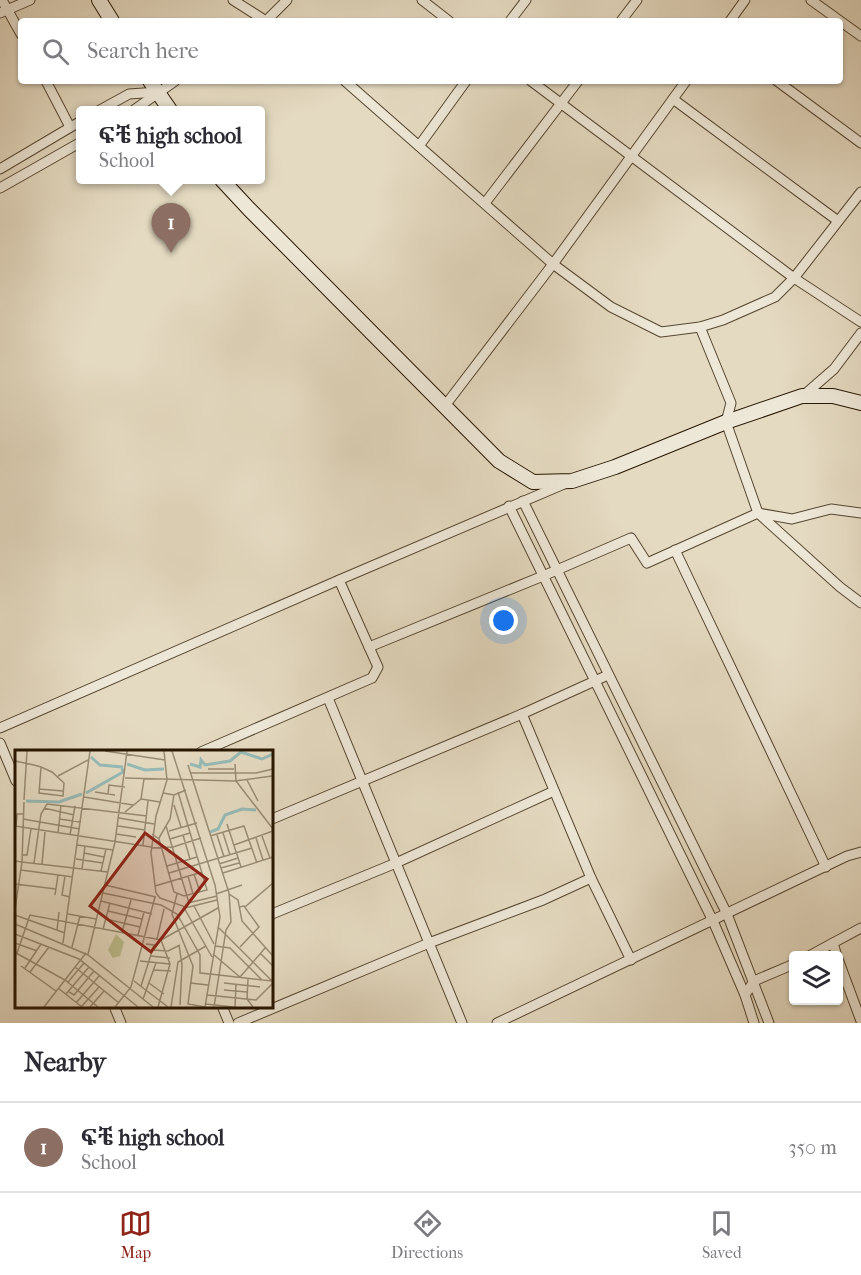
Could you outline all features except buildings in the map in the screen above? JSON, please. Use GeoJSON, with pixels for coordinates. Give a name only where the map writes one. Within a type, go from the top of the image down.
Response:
{"type":"FeatureCollection","features":[{"type":"Feature","properties":{"kind":"street"},"geometry":{"type":"LineString","coordinates":[[2,0],[4,11],[18,30]]}},
{"type":"Feature","properties":{"kind":"street"},"geometry":{"type":"LineString","coordinates":[[4,11],[30,0]]}},
{"type":"Feature","properties":{"kind":"street"},"geometry":{"type":"LineString","coordinates":[[99,0],[110,18]]}},
{"type":"Feature","properties":{"kind":"street"},"geometry":{"type":"LineString","coordinates":[[233,0],[261,18]]}},
{"type":"Feature","properties":{"kind":"street"},"geometry":{"type":"LineString","coordinates":[[269,18],[287,0]]}},
{"type":"Feature","properties":{"kind":"street"},"geometry":{"type":"LineString","coordinates":[[422,0],[445,18]]}},
{"type":"Feature","properties":{"kind":"street"},"geometry":{"type":"LineString","coordinates":[[512,18],[526,0]]}},
{"type":"Feature","properties":{"kind":"street"},"geometry":{"type":"LineString","coordinates":[[623,18],[637,0]]}},
{"type":"Feature","properties":{"kind":"street"},"geometry":{"type":"LineString","coordinates":[[732,18],[745,0]]}},
{"type":"Feature","properties":{"kind":"street"},"geometry":{"type":"LineString","coordinates":[[812,0],[836,18]]}},
{"type":"Feature","properties":{"kind":"street"},"geometry":{"type":"LineString","coordinates":[[843,23],[861,36]]}},
{"type":"Feature","properties":{"kind":"street"},"geometry":{"type":"LineString","coordinates":[[48,84],[70,127]]}},
{"type":"Feature","properties":{"kind":"street"},"geometry":{"type":"LineString","coordinates":[[348,84],[553,264],[611,307],[661,332],[700,327],[723,320],[775,297],[794,278],[861,192]]}},
{"type":"Feature","properties":{"kind":"street"},"geometry":{"type":"LineString","coordinates":[[419,146],[464,84]]}},
{"type":"Feature","properties":{"kind":"street"},"geometry":{"type":"LineString","coordinates":[[535,84],[794,278],[861,322]]}},
{"type":"Feature","properties":{"kind":"street"},"geometry":{"type":"LineString","coordinates":[[485,203],[576,84]]}},
{"type":"Feature","properties":{"kind":"street"},"geometry":{"type":"LineString","coordinates":[[444,406],[553,264],[684,84]]}},
{"type":"Feature","properties":{"kind":"street"},"geometry":{"type":"LineString","coordinates":[[781,84],[861,143]]}},
{"type":"Feature","properties":{"kind":"street"},"geometry":{"type":"LineString","coordinates":[[108,106],[129,94],[154,86]]}},
{"type":"Feature","properties":{"kind":"street"},"geometry":{"type":"LineString","coordinates":[[138,106],[154,86]]}},
{"type":"Feature","properties":{"kind":"street"},"geometry":{"type":"LineString","coordinates":[[154,86],[167,106]]}},
{"type":"Feature","properties":{"kind":"street"},"geometry":{"type":"LineString","coordinates":[[673,99],[838,221]]}},
{"type":"Feature","properties":{"kind":"street"},"geometry":{"type":"LineString","coordinates":[[0,169],[76,124]]}},
{"type":"Feature","properties":{"kind":"street"},"geometry":{"type":"LineString","coordinates":[[0,188],[76,145]]}},
{"type":"Feature","properties":{"kind":"street"},"geometry":{"type":"LineString","coordinates":[[226,184],[499,460],[533,482],[572,481]]}},
{"type":"Feature","properties":{"kind":"street"},"geometry":{"type":"LineString","coordinates":[[700,327],[731,403],[726,422],[758,513],[861,603]]}},
{"type":"Feature","properties":{"kind":"street"},"geometry":{"type":"LineString","coordinates":[[803,396],[834,369],[861,333]]}},
{"type":"Feature","properties":{"kind":"street"},"geometry":{"type":"LineString","coordinates":[[0,728],[509,506],[615,467],[726,422],[803,396],[833,396],[861,403]]}},
{"type":"Feature","properties":{"kind":"street"},"geometry":{"type":"LineString","coordinates":[[523,501],[728,914],[769,1023]]}},
{"type":"Feature","properties":{"kind":"street"},"geometry":{"type":"LineString","coordinates":[[509,506],[713,921],[745,995],[754,1023]]}},
{"type":"Feature","properties":{"kind":"street"},"geometry":{"type":"LineString","coordinates":[[369,647],[631,538],[647,563],[758,513],[792,519],[831,509],[861,513]]}},
{"type":"Feature","properties":{"kind":"street"},"geometry":{"type":"LineString","coordinates":[[675,550],[826,867]]}},
{"type":"Feature","properties":{"kind":"street"},"geometry":{"type":"LineString","coordinates":[[206,750],[372,678],[378,667],[339,580]]}},
{"type":"Feature","properties":{"kind":"street"},"geometry":{"type":"LineString","coordinates":[[273,819],[522,714],[608,675]]}},
{"type":"Feature","properties":{"kind":"street"},"geometry":{"type":"LineString","coordinates":[[328,698],[462,1023]]}},
{"type":"Feature","properties":{"kind":"street"},"geometry":{"type":"LineString","coordinates":[[522,714],[591,878],[631,960]]}},
{"type":"Feature","properties":{"kind":"street"},"geometry":{"type":"LineString","coordinates":[[0,743],[15,779]]}},
{"type":"Feature","properties":{"kind":"street"},"geometry":{"type":"LineString","coordinates":[[273,914],[396,863],[554,791]]}},
{"type":"Feature","properties":{"kind":"street"},"geometry":{"type":"LineString","coordinates":[[497,1023],[861,852]]}},
{"type":"Feature","properties":{"kind":"street"},"geometry":{"type":"LineString","coordinates":[[238,1023],[429,943],[543,900],[591,878]]}},
{"type":"Feature","properties":{"kind":"street"},"geometry":{"type":"LineString","coordinates":[[818,951],[861,928]]}},
{"type":"Feature","properties":{"kind":"street"},"geometry":{"type":"LineString","coordinates":[[833,943],[836,951]]}},
{"type":"Feature","properties":{"kind":"street"},"geometry":{"type":"LineString","coordinates":[[745,995],[754,981],[789,966]]}},
{"type":"Feature","properties":{"kind":"street"},"geometry":{"type":"LineString","coordinates":[[843,971],[861,1021]]}},
{"type":"Feature","properties":{"kind":"street"},"geometry":{"type":"LineString","coordinates":[[850,990],[861,984]]}},
{"type":"Feature","properties":{"kind":"street"},"geometry":{"type":"LineString","coordinates":[[115,1008],[121,1023]]}},
{"type":"Feature","properties":{"kind":"street"},"geometry":{"type":"LineString","coordinates":[[223,1008],[229,1023]]}},
{"type":"Feature","properties":{"kind":"place","name":"ፍቼ high school"},"geometry":{"type":"Point","coordinates":[171,253]}}]}
